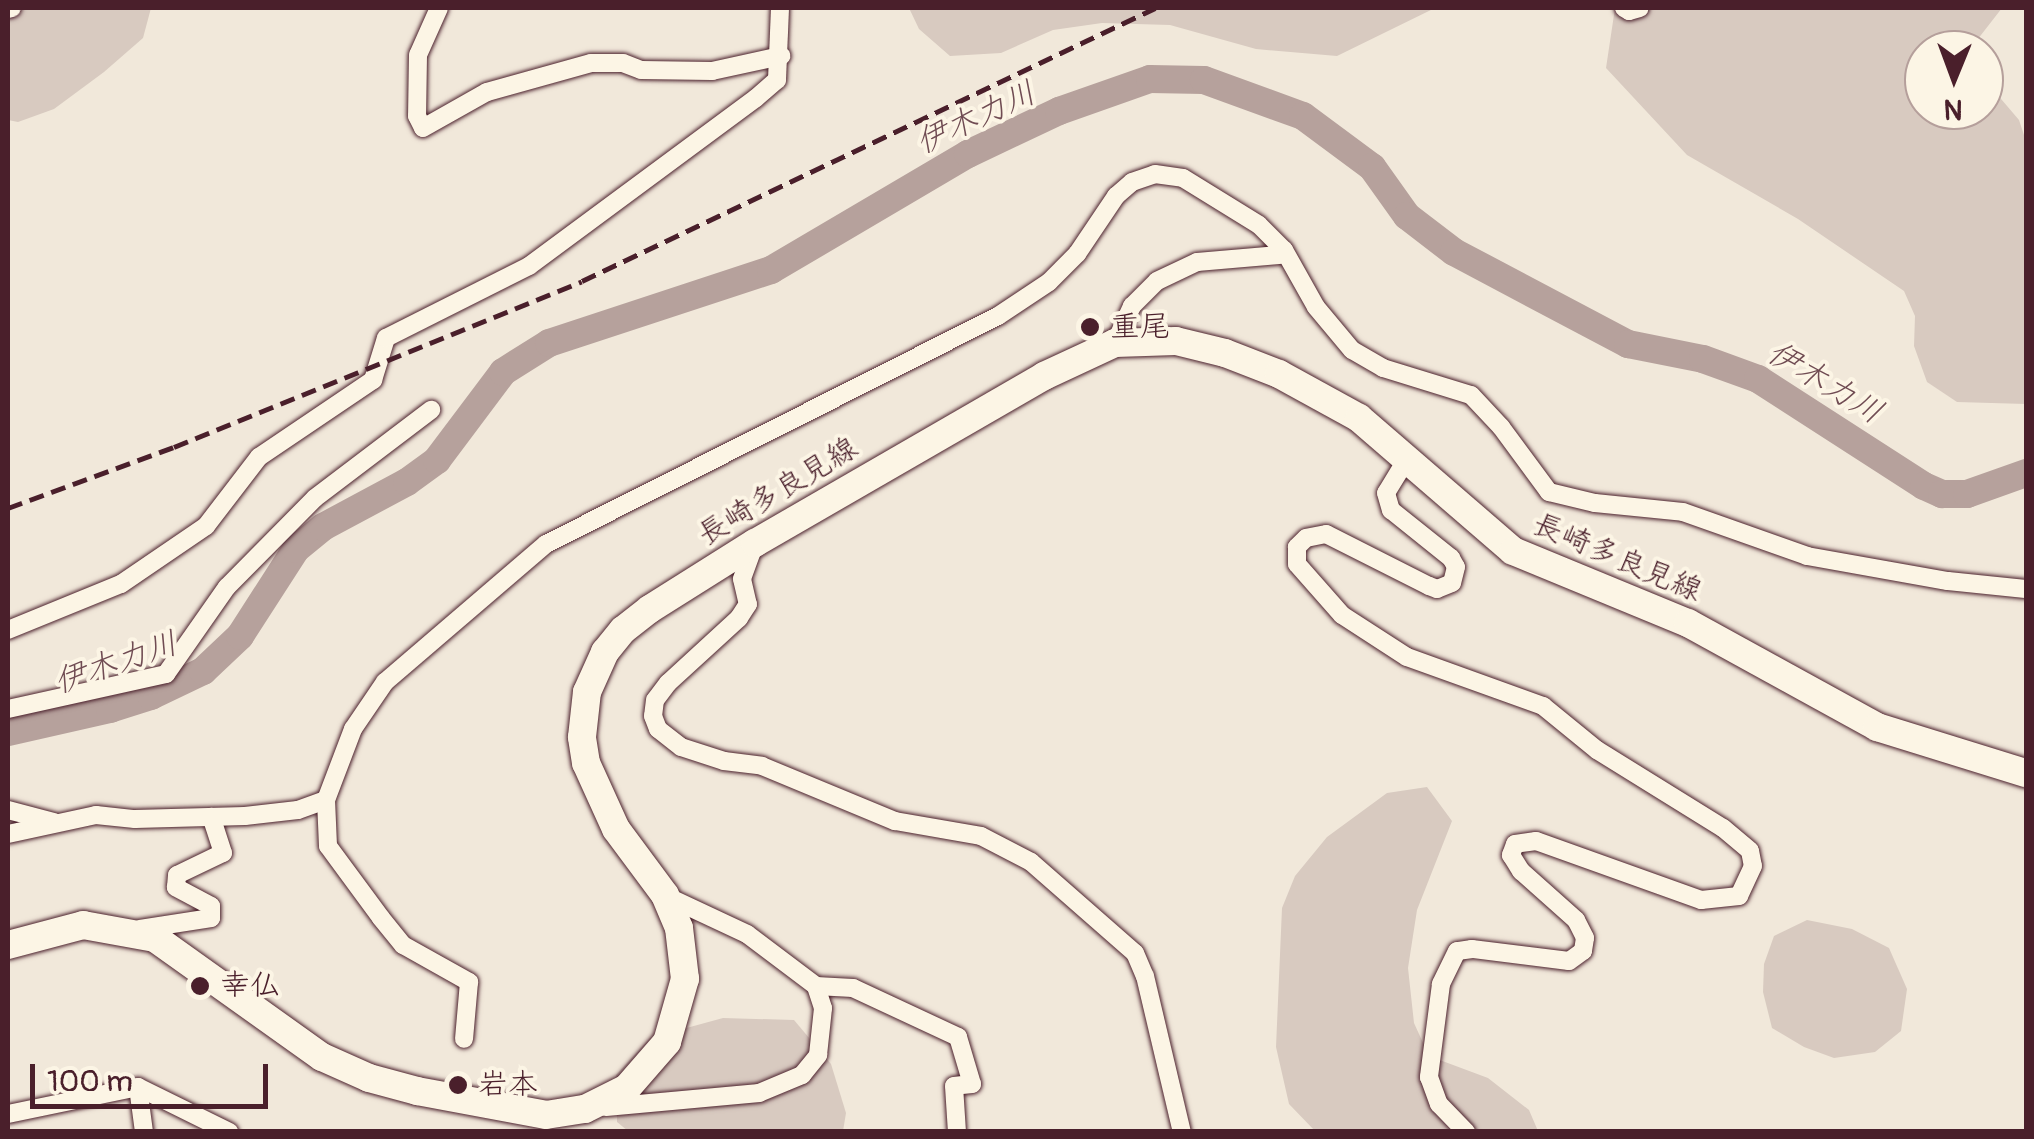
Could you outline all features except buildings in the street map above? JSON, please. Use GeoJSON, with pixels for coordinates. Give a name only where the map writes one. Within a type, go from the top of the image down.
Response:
{"type":"FeatureCollection","features":[{"type":"Feature","properties":{"kind":"main road","name":"長崎多良見線"},"geometry":{"type":"LineString","coordinates":[[8,945],[65,927],[132,930],[168,947],[338,1064],[524,1122],[585,1110],[627,1088],[646,1071],[666,1042],[678,1012],[683,953],[665,895],[616,830],[586,763],[582,737],[587,692],[605,652],[623,630],[756,543],[1044,376],[1115,343],[1176,340],[1226,353],[1325,398],[1408,457],[1514,552],[1548,570],[1688,622],[1876,727],[2026,772]]}},
{"type":"Feature","properties":{"kind":"street"},"geometry":{"type":"LineString","coordinates":[[438,8],[418,55],[417,116],[422,128],[487,92],[592,63],[623,64],[640,70],[712,71],[781,56]]}},
{"type":"Feature","properties":{"kind":"street"},"geometry":{"type":"LineString","coordinates":[[8,630],[121,584],[206,526],[259,457],[372,380],[386,338],[529,266],[756,98],[777,80],[780,8]]}},
{"type":"Feature","properties":{"kind":"street"},"geometry":{"type":"LineString","coordinates":[[1624,8],[1640,8]]}},
{"type":"Feature","properties":{"kind":"street"},"geometry":{"type":"LineString","coordinates":[[464,1039],[469,982],[403,945],[328,846],[326,800],[353,728],[385,682],[546,544],[998,316],[1049,282],[1078,254],[1116,196],[1132,182],[1155,174],[1183,178],[1259,224],[1284,250],[1316,308],[1352,350],[1384,368],[1471,395],[1502,427],[1549,492],[1595,503],[1683,512],[1807,556],[1948,581],[2026,589]]}},
{"type":"Feature","properties":{"kind":"street"},"geometry":{"type":"LineString","coordinates":[[1115,343],[1132,306],[1157,282],[1197,262],[1279,255],[1284,250]]}},
{"type":"Feature","properties":{"kind":"street"},"geometry":{"type":"LineString","coordinates":[[8,709],[166,674],[227,587],[314,498],[431,410]]}},
{"type":"Feature","properties":{"kind":"street"},"geometry":{"type":"LineString","coordinates":[[1408,457],[1386,493],[1391,510],[1451,558],[1456,567],[1452,584],[1436,589],[1326,534],[1306,538],[1297,547],[1297,564],[1342,615],[1407,657],[1542,706],[1597,750],[1723,828],[1750,851],[1753,866],[1739,896],[1701,900],[1536,841],[1516,844],[1512,855],[1521,872],[1576,920],[1585,938],[1583,950],[1569,961],[1472,949],[1456,951],[1441,984],[1429,1077],[1439,1104],[1466,1132]]}},
{"type":"Feature","properties":{"kind":"street"},"geometry":{"type":"LineString","coordinates":[[756,543],[742,579],[748,604],[740,618],[662,691],[653,716],[658,730],[680,747],[724,762],[762,766],[895,821],[981,836],[1031,862],[1135,953],[1145,976],[1182,1132]]}},
{"type":"Feature","properties":{"kind":"street"},"geometry":{"type":"LineString","coordinates":[[8,834],[96,815],[134,819],[211,817],[298,810],[326,800]]}},
{"type":"Feature","properties":{"kind":"street"},"geometry":{"type":"LineString","coordinates":[[8,810],[60,823]]}},
{"type":"Feature","properties":{"kind":"street"},"geometry":{"type":"LineString","coordinates":[[132,930],[211,918],[211,906],[176,887],[178,875],[223,853],[211,817]]}},
{"type":"Feature","properties":{"kind":"street"},"geometry":{"type":"LineString","coordinates":[[665,895],[747,934],[816,986],[853,988],[958,1037],[972,1084],[954,1086],[957,1132]]}},
{"type":"Feature","properties":{"kind":"street"},"geometry":{"type":"LineString","coordinates":[[585,1110],[724,1097],[784,1085],[802,1075],[818,1055],[823,1008],[816,986]]}},
{"type":"Feature","properties":{"kind":"street"},"geometry":{"type":"LineString","coordinates":[[138,1086],[144,1132]]}},
{"type":"Feature","properties":{"kind":"street"},"geometry":{"type":"LineString","coordinates":[[8,1114],[138,1086],[230,1132]]}},
{"type":"Feature","properties":{"kind":"shaded area"},"geometry":{"type":"Polygon","coordinates":[[[8,8],[151,8],[143,38],[104,72],[54,109],[18,122],[8,120],[8,8]]]}},
{"type":"Feature","properties":{"kind":"shaded area"},"geometry":{"type":"Polygon","coordinates":[[[909,8],[1435,8],[1337,56],[1256,49],[1170,25],[1102,23],[1053,30],[1001,53],[950,56],[919,29],[909,8]]]}},
{"type":"Feature","properties":{"kind":"shaded area"},"geometry":{"type":"Polygon","coordinates":[[[1615,8],[2002,8],[1985,30],[1904,30],[1904,130],[2004,130],[2004,102],[2019,120],[2026,141],[2026,404],[1957,402],[1927,382],[1914,346],[1915,316],[1904,291],[1798,219],[1687,155],[1606,68],[1615,8]]]}},
{"type":"Feature","properties":{"kind":"shaded area"},"geometry":{"type":"Polygon","coordinates":[[[1427,787],[1452,821],[1417,910],[1408,968],[1414,1023],[1429,1056],[1488,1078],[1529,1110],[1538,1131],[1315,1131],[1289,1104],[1276,1047],[1282,908],[1295,876],[1327,837],[1387,793],[1427,787]]]}},
{"type":"Feature","properties":{"kind":"shaded area"},"geometry":{"type":"Polygon","coordinates":[[[1807,920],[1852,929],[1889,948],[1907,989],[1901,1031],[1875,1052],[1834,1058],[1804,1047],[1772,1028],[1763,992],[1764,964],[1774,936],[1807,920]]]}},
{"type":"Feature","properties":{"kind":"shaded area"},"geometry":{"type":"Polygon","coordinates":[[[723,1018],[794,1020],[831,1064],[846,1113],[843,1131],[628,1131],[617,1122],[616,1075],[650,1038],[723,1018]]]}},
{"type":"Feature","properties":{"kind":"waterway","name":"伊木力川"},"geometry":{"type":"LineString","coordinates":[[8,732],[110,709],[151,696],[203,671],[240,636],[296,549],[323,527],[407,482],[437,460],[503,372],[549,343],[771,270],[968,154],[1059,111],[1150,79],[1204,80],[1303,116],[1372,167],[1407,216],[1454,252],[1628,344],[1703,359],[1758,379],[1924,486],[1942,494],[1967,494],[2026,473]]}},
{"type":"Feature","properties":{"kind":"railway"},"geometry":{"type":"LineString","coordinates":[[8,508],[174,447],[582,281],[1155,8]]}},
{"type":"Feature","properties":{"kind":"place","name":"重尾"},"geometry":{"type":"Point","coordinates":[1090,327]}},
{"type":"Feature","properties":{"kind":"place","name":"幸仏"},"geometry":{"type":"Point","coordinates":[200,986]}},
{"type":"Feature","properties":{"kind":"place","name":"岩本"},"geometry":{"type":"Point","coordinates":[458,1085]}}]}
